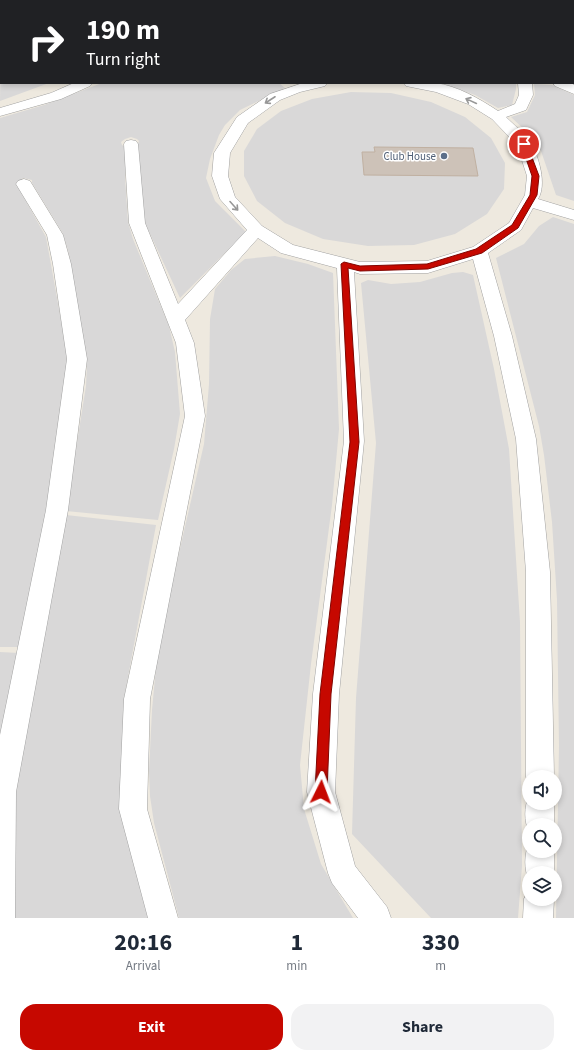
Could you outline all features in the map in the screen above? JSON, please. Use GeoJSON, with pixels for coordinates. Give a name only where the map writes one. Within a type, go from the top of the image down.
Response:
{"type":"FeatureCollection","features":[{"type":"Feature","properties":{"kind":"street"},"geometry":{"type":"LineString","coordinates":[[0,112],[56,96],[83,84]]}},
{"type":"Feature","properties":{"kind":"street"},"geometry":{"type":"LineString","coordinates":[[307,84],[292,86],[242,120],[222,153],[220,176],[228,199],[256,230],[287,249],[360,268],[428,267],[479,251],[515,226],[533,195],[535,176],[524,144],[497,116],[473,101],[439,88],[417,84]]}},
{"type":"Feature","properties":{"kind":"street"},"geometry":{"type":"LineString","coordinates":[[497,116],[521,107],[526,95],[525,84]]}},
{"type":"Feature","properties":{"kind":"street"},"geometry":{"type":"LineString","coordinates":[[562,84],[574,90]]}},
{"type":"Feature","properties":{"kind":"street"},"geometry":{"type":"LineString","coordinates":[[131,144],[137,223],[186,343],[195,416],[137,699],[133,809],[164,918]]}},
{"type":"Feature","properties":{"kind":"street"},"geometry":{"type":"LineString","coordinates":[[0,918],[2,792],[57,510],[77,359],[62,264],[55,235],[24,184]]}},
{"type":"Feature","properties":{"kind":"street"},"geometry":{"type":"LineString","coordinates":[[530,202],[574,215]]}},
{"type":"Feature","properties":{"kind":"street"},"geometry":{"type":"LineString","coordinates":[[175,319],[256,230]]}},
{"type":"Feature","properties":{"kind":"street"},"geometry":{"type":"LineString","coordinates":[[479,251],[503,336],[526,438],[538,572],[540,770]]}},
{"type":"Feature","properties":{"kind":"street"},"geometry":{"type":"LineString","coordinates":[[344,264],[354,442],[326,694],[321,792],[342,873],[376,918]]}},
{"type":"Feature","properties":{"kind":"street"},"geometry":{"type":"LineString","coordinates":[[538,918],[539,906]]}},
{"type":"Feature","properties":{"kind":"shaded area"},"geometry":{"type":"Polygon","coordinates":[[[0,84],[46,84],[0,101],[0,84]]]}},
{"type":"Feature","properties":{"kind":"shaded area"},"geometry":{"type":"Polygon","coordinates":[[[99,84],[280,84],[285,88],[240,110],[225,125],[219,135],[210,159],[206,178],[215,201],[246,232],[180,298],[144,221],[137,146],[139,141],[131,137],[121,142],[122,145],[126,147],[125,177],[128,222],[133,239],[169,326],[175,352],[180,414],[174,449],[158,520],[66,511],[86,386],[87,363],[68,250],[62,232],[32,183],[32,180],[23,178],[17,182],[17,185],[46,237],[65,342],[67,361],[44,526],[19,647],[0,647],[0,118],[44,105],[99,84]]]}},
{"type":"Feature","properties":{"kind":"shaded area"},"geometry":{"type":"Polygon","coordinates":[[[444,84],[516,84],[512,105],[498,108],[475,95],[444,84]]]}},
{"type":"Feature","properties":{"kind":"shaded area"},"geometry":{"type":"Polygon","coordinates":[[[534,84],[552,85],[574,95],[574,201],[556,195],[541,151],[527,132],[511,117],[527,112],[535,95],[534,84]]]}},
{"type":"Feature","properties":{"kind":"shaded area"},"geometry":{"type":"Polygon","coordinates":[[[351,92],[391,93],[431,102],[465,117],[491,138],[505,163],[504,189],[487,214],[455,234],[414,245],[368,246],[323,239],[285,223],[257,201],[244,176],[244,151],[257,129],[281,111],[312,99],[351,92]]]}},
{"type":"Feature","properties":{"kind":"shaded area"},"geometry":{"type":"Polygon","coordinates":[[[553,217],[574,224],[574,918],[556,918],[556,906],[562,906],[562,866],[557,866],[557,858],[562,858],[562,818],[558,818],[558,810],[562,810],[562,770],[559,770],[557,600],[552,522],[539,426],[496,258],[524,244],[539,226],[553,217]]]}},
{"type":"Feature","properties":{"kind":"shaded area"},"geometry":{"type":"Polygon","coordinates":[[[275,256],[308,264],[333,273],[339,429],[332,505],[311,664],[300,765],[304,809],[321,864],[353,918],[179,918],[154,823],[150,796],[149,771],[156,667],[170,592],[204,444],[209,384],[210,319],[215,289],[231,270],[245,259],[275,256]]]}},
{"type":"Feature","properties":{"kind":"shaded area"},"geometry":{"type":"Polygon","coordinates":[[[463,272],[473,275],[494,369],[509,449],[520,622],[522,866],[518,918],[431,918],[352,834],[356,698],[376,443],[361,283],[368,280],[391,284],[420,282],[452,273],[463,272]]]}},
{"type":"Feature","properties":{"kind":"shaded area"},"geometry":{"type":"Polygon","coordinates":[[[66,515],[156,525],[124,699],[122,759],[148,918],[14,918],[13,799],[66,515]]]}},
{"type":"Feature","properties":{"kind":"shaded area"},"geometry":{"type":"Polygon","coordinates":[[[0,652],[19,653],[0,746],[0,652]]]}},
{"type":"Feature","properties":{"kind":"building"},"geometry":{"type":"Polygon","coordinates":[[[374,147],[473,148],[478,176],[364,175],[362,152],[375,152],[374,147]]]}},
{"type":"Feature","properties":{"kind":"place","name":"Club House"},"geometry":{"type":"Point","coordinates":[444,156]}},
{"type":"Feature","properties":{"kind":"route"},"geometry":{"type":"LineString","coordinates":[[321,792],[326,694],[354,442],[344,264],[360,268],[428,267],[479,251],[515,226],[533,195],[535,176],[524,144]]}}]}
